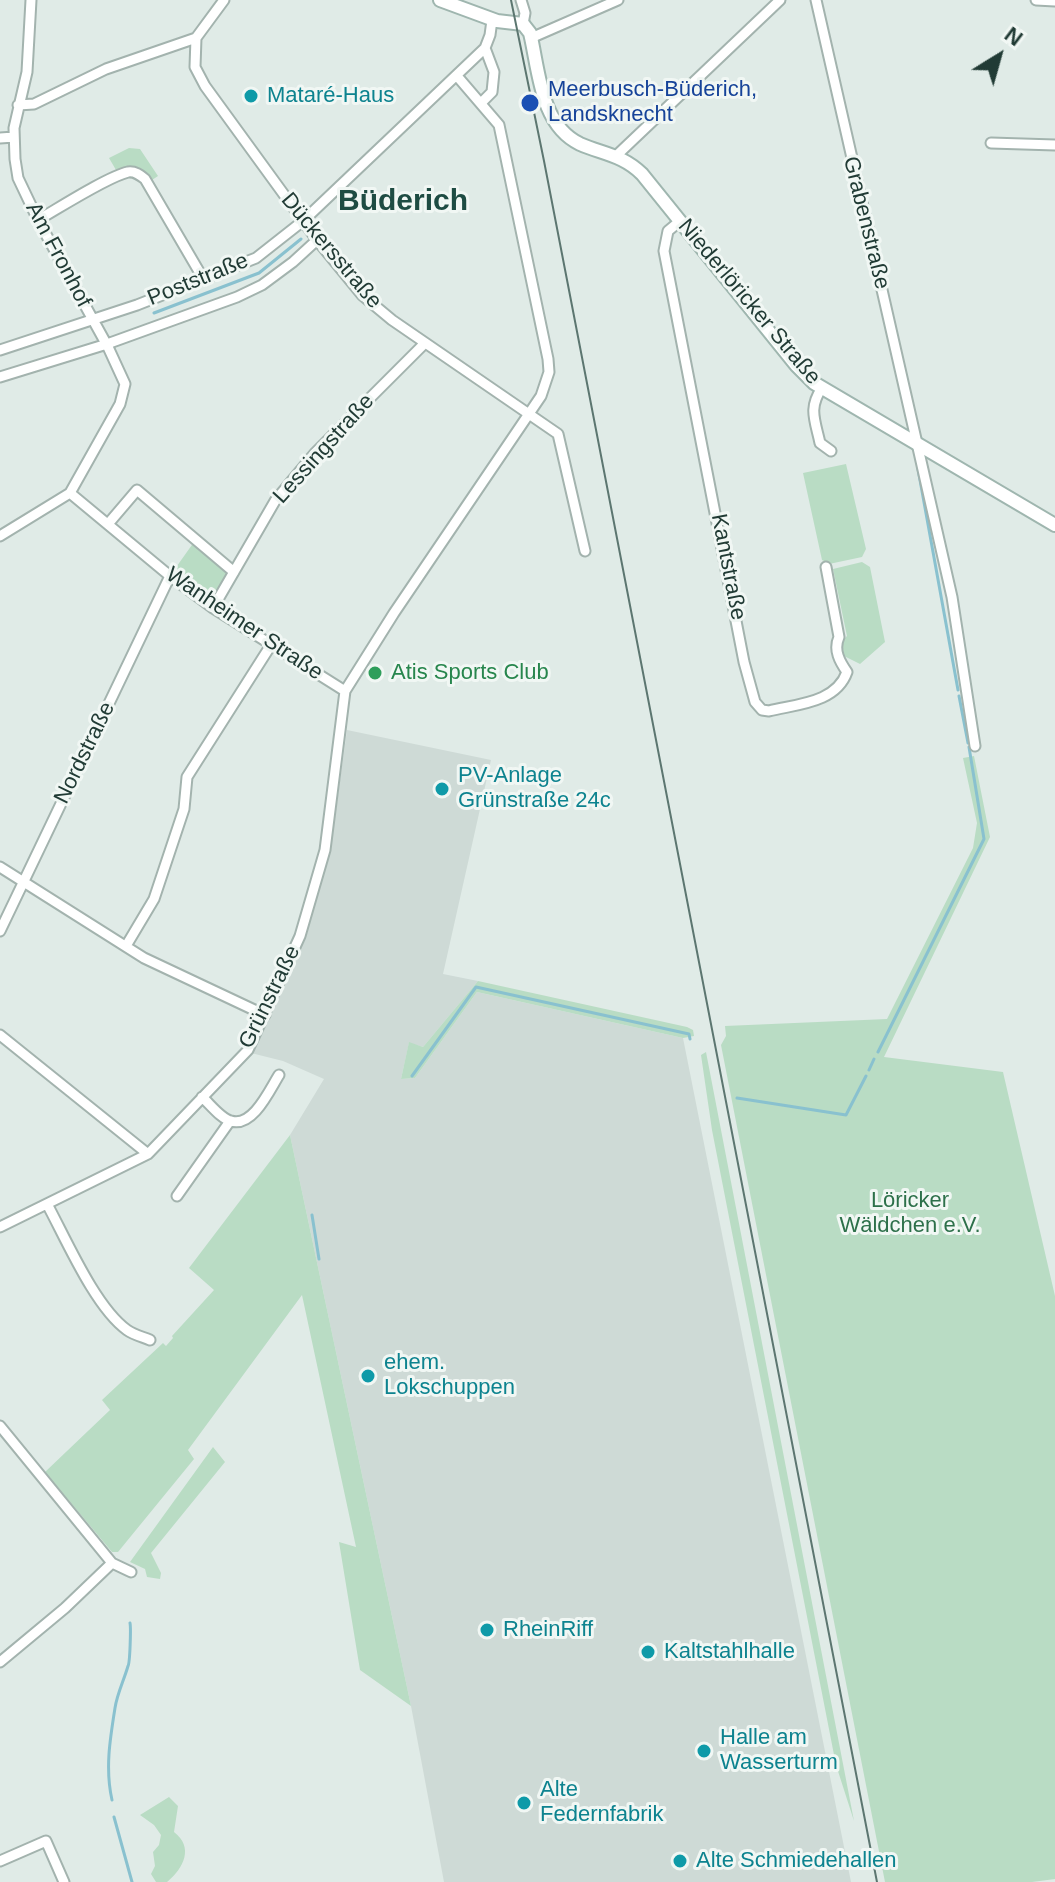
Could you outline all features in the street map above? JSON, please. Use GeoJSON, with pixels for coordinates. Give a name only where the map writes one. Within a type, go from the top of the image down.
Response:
{"type":"FeatureCollection","features":[{"type":"Feature","properties":{"kind":"main road"},"geometry":{"type":"LineString","coordinates":[[447,1],[492,20],[519,23]]}},
{"type":"Feature","properties":{"kind":"main road","name":"Niederlöricker Straße"},"geometry":{"type":"LineString","coordinates":[[519,23],[528,29],[546,106],[556,124],[580,143],[617,155],[642,174],[796,365],[822,388],[1055,525]]}},
{"type":"Feature","properties":{"kind":"street","name":"Am Fronhof"},"geometry":{"type":"LineString","coordinates":[[31,0],[27,72],[14,137],[18,178],[107,344],[121,373],[124,394],[70,493]]}},
{"type":"Feature","properties":{"kind":"street"},"geometry":{"type":"LineString","coordinates":[[18,105],[34,104],[106,69],[196,38],[224,0]]}},
{"type":"Feature","properties":{"kind":"street"},"geometry":{"type":"LineString","coordinates":[[519,23],[525,13],[521,0]]}},
{"type":"Feature","properties":{"kind":"street"},"geometry":{"type":"LineString","coordinates":[[531,38],[618,0]]}},
{"type":"Feature","properties":{"kind":"street"},"geometry":{"type":"LineString","coordinates":[[617,155],[780,0]]}},
{"type":"Feature","properties":{"kind":"street","name":"Grabenstraße"},"geometry":{"type":"LineString","coordinates":[[816,0],[952,597],[975,746]]}},
{"type":"Feature","properties":{"kind":"street"},"geometry":{"type":"LineString","coordinates":[[1036,0],[1055,1]]}},
{"type":"Feature","properties":{"kind":"street"},"geometry":{"type":"LineString","coordinates":[[481,103],[492,92],[494,72],[485,48],[492,20]]}},
{"type":"Feature","properties":{"kind":"street","name":"Dückersstraße"},"geometry":{"type":"LineString","coordinates":[[196,38],[195,67],[205,86],[317,240],[362,295],[392,320],[558,434],[585,551]]}},
{"type":"Feature","properties":{"kind":"street","name":"Poststraße"},"geometry":{"type":"LineString","coordinates":[[0,350],[93,320],[256,258],[303,221],[485,48]]}},
{"type":"Feature","properties":{"kind":"street"},"geometry":{"type":"LineString","coordinates":[[345,691],[541,396],[549,372],[499,125],[457,76]]}},
{"type":"Feature","properties":{"kind":"street"},"geometry":{"type":"LineString","coordinates":[[0,138],[14,137]]}},
{"type":"Feature","properties":{"kind":"street"},"geometry":{"type":"LineString","coordinates":[[991,143],[1055,145]]}},
{"type":"Feature","properties":{"kind":"street"},"geometry":{"type":"LineString","coordinates":[[38,220],[113,178],[130,172],[138,174],[145,179],[204,280]]}},
{"type":"Feature","properties":{"kind":"street","name":"Kantstraße"},"geometry":{"type":"LineString","coordinates":[[680,221],[668,231],[664,251],[744,662],[755,702],[762,710],[769,711],[830,695],[844,682],[847,672],[839,661],[836,643],[839,637],[826,567]]}},
{"type":"Feature","properties":{"kind":"street","name":"Poststraße"},"geometry":{"type":"LineString","coordinates":[[0,377],[107,344],[237,297],[262,285],[317,240]]}},
{"type":"Feature","properties":{"kind":"street","name":"Lessingstraße"},"geometry":{"type":"LineString","coordinates":[[213,608],[275,501],[316,452],[425,343]]}},
{"type":"Feature","properties":{"kind":"street"},"geometry":{"type":"LineString","coordinates":[[822,388],[813,401],[813,407],[820,443],[831,451]]}},
{"type":"Feature","properties":{"kind":"street"},"geometry":{"type":"LineString","coordinates":[[108,524],[137,490],[234,572]]}},
{"type":"Feature","properties":{"kind":"street"},"geometry":{"type":"LineString","coordinates":[[0,536],[70,493]]}},
{"type":"Feature","properties":{"kind":"street","name":"Wanheimer Straße"},"geometry":{"type":"LineString","coordinates":[[70,493],[213,608],[345,691]]}},
{"type":"Feature","properties":{"kind":"street","name":"Nordstraße"},"geometry":{"type":"LineString","coordinates":[[0,931],[170,576]]}},
{"type":"Feature","properties":{"kind":"street"},"geometry":{"type":"LineString","coordinates":[[126,946],[154,899],[184,809],[187,777],[271,645]]}},
{"type":"Feature","properties":{"kind":"street","name":"Grünstraße"},"geometry":{"type":"LineString","coordinates":[[0,1227],[148,1154],[248,1050],[300,936],[325,850],[345,691]]}},
{"type":"Feature","properties":{"kind":"street"},"geometry":{"type":"LineString","coordinates":[[0,867],[144,958],[265,1015]]}},
{"type":"Feature","properties":{"kind":"street"},"geometry":{"type":"LineString","coordinates":[[0,1035],[148,1154]]}},
{"type":"Feature","properties":{"kind":"street"},"geometry":{"type":"LineString","coordinates":[[202,1097],[230,1121],[241,1122],[253,1114],[279,1075]]}},
{"type":"Feature","properties":{"kind":"street"},"geometry":{"type":"LineString","coordinates":[[177,1196],[230,1121]]}},
{"type":"Feature","properties":{"kind":"street"},"geometry":{"type":"LineString","coordinates":[[47,1204],[84,1272],[116,1320],[133,1334],[150,1340]]}},
{"type":"Feature","properties":{"kind":"street"},"geometry":{"type":"LineString","coordinates":[[0,1427],[112,1563],[131,1572]]}},
{"type":"Feature","properties":{"kind":"street"},"geometry":{"type":"LineString","coordinates":[[0,1662],[65,1608],[112,1563]]}},
{"type":"Feature","properties":{"kind":"street"},"geometry":{"type":"LineString","coordinates":[[0,1861],[46,1841],[64,1882]]}},
{"type":"Feature","properties":{"kind":"shaded area"},"geometry":{"type":"Polygon","coordinates":[[[347,730],[491,760],[443,974],[478,981],[423,1047],[409,1043],[401,1079],[415,1078],[477,992],[683,1038],[851,1882],[444,1882],[411,1706],[290,1135],[324,1079],[283,1061],[251,1053],[305,940],[330,853],[347,730]]]}},
{"type":"Feature","properties":{"kind":"green space"},"geometry":{"type":"Polygon","coordinates":[[[129,148],[140,149],[158,176],[152,180],[137,168],[116,170],[109,158],[129,148]]]}},
{"type":"Feature","properties":{"kind":"green space"},"geometry":{"type":"Polygon","coordinates":[[[846,464],[866,549],[862,557],[829,564],[822,560],[803,473],[846,464]]]}},
{"type":"Feature","properties":{"kind":"green space"},"geometry":{"type":"Polygon","coordinates":[[[194,542],[230,572],[212,602],[172,573],[194,542]]]}},
{"type":"Feature","properties":{"kind":"green space"},"geometry":{"type":"Polygon","coordinates":[[[862,562],[870,567],[885,642],[860,664],[844,656],[842,641],[847,636],[833,569],[862,562]]]}},
{"type":"Feature","properties":{"kind":"green space","name":"Löricker Wäldchen e.V."},"geometry":{"type":"Polygon","coordinates":[[[974,756],[990,837],[884,1057],[1003,1072],[1055,1296],[1055,1879],[1032,1882],[885,1882],[721,1045],[726,1036],[725,1026],[887,1019],[973,848],[977,823],[963,758],[974,756]]]}},
{"type":"Feature","properties":{"kind":"green space"},"geometry":{"type":"Polygon","coordinates":[[[478,981],[687,1027],[693,1030],[694,1036],[683,1038],[477,992],[415,1078],[401,1079],[409,1042],[423,1047],[478,981]]]}},
{"type":"Feature","properties":{"kind":"green space"},"geometry":{"type":"Polygon","coordinates":[[[706,1052],[854,1821],[836,1765],[712,1130],[701,1055],[706,1052]]]}},
{"type":"Feature","properties":{"kind":"green space"},"geometry":{"type":"Polygon","coordinates":[[[290,1135],[411,1706],[360,1670],[339,1542],[356,1547],[302,1295],[188,1450],[194,1459],[118,1552],[112,1552],[45,1472],[110,1410],[102,1400],[163,1343],[166,1346],[214,1290],[189,1268],[290,1135]]]}},
{"type":"Feature","properties":{"kind":"green space"},"geometry":{"type":"Polygon","coordinates":[[[213,1447],[225,1462],[151,1553],[161,1573],[160,1579],[147,1577],[145,1569],[130,1562],[213,1447]]]}},
{"type":"Feature","properties":{"kind":"green space"},"geometry":{"type":"Polygon","coordinates":[[[169,1797],[178,1806],[174,1832],[184,1844],[185,1851],[182,1864],[167,1882],[156,1882],[151,1874],[155,1866],[153,1852],[159,1845],[161,1835],[154,1825],[140,1815],[169,1797]]]}},
{"type":"Feature","properties":{"kind":"waterway"},"geometry":{"type":"LineString","coordinates":[[154,313],[259,273],[301,239]]}},
{"type":"Feature","properties":{"kind":"waterway"},"geometry":{"type":"LineString","coordinates":[[918,469],[958,690]]}},
{"type":"Feature","properties":{"kind":"waterway"},"geometry":{"type":"LineString","coordinates":[[959,696],[968,743]]}},
{"type":"Feature","properties":{"kind":"waterway"},"geometry":{"type":"LineString","coordinates":[[878,1052],[984,839],[969,747]]}},
{"type":"Feature","properties":{"kind":"waterway"},"geometry":{"type":"LineString","coordinates":[[412,1076],[476,987],[689,1034],[690,1039]]}},
{"type":"Feature","properties":{"kind":"waterway"},"geometry":{"type":"LineString","coordinates":[[869,1070],[874,1059]]}},
{"type":"Feature","properties":{"kind":"waterway"},"geometry":{"type":"LineString","coordinates":[[737,1098],[846,1115],[866,1076]]}},
{"type":"Feature","properties":{"kind":"waterway"},"geometry":{"type":"LineString","coordinates":[[312,1215],[319,1259]]}},
{"type":"Feature","properties":{"kind":"waterway"},"geometry":{"type":"LineString","coordinates":[[112,1800],[110,1743],[116,1703],[129,1663],[130,1623]]}},
{"type":"Feature","properties":{"kind":"waterway"},"geometry":{"type":"LineString","coordinates":[[114,1817],[132,1882]]}},
{"type":"Feature","properties":{"kind":"tram line"},"geometry":{"type":"LineString","coordinates":[[511,0],[877,1882]]}},
{"type":"Feature","properties":{"kind":"place","name":"Mataré-Haus"},"geometry":{"type":"Point","coordinates":[251,96]}},
{"type":"Feature","properties":{"kind":"place","name":"Meerbusch-Büderich, Landsknecht"},"geometry":{"type":"Point","coordinates":[530,103]}},
{"type":"Feature","properties":{"kind":"place","name":"Atis Sports Club"},"geometry":{"type":"Point","coordinates":[375,673]}},
{"type":"Feature","properties":{"kind":"place","name":"PV-Anlage Grünstraße 24c"},"geometry":{"type":"Point","coordinates":[442,789]}},
{"type":"Feature","properties":{"kind":"place","name":"ehem. Lokschuppen"},"geometry":{"type":"Point","coordinates":[368,1376]}},
{"type":"Feature","properties":{"kind":"place","name":"RheinRiff"},"geometry":{"type":"Point","coordinates":[487,1630]}},
{"type":"Feature","properties":{"kind":"place","name":"Kaltstahlhalle"},"geometry":{"type":"Point","coordinates":[648,1652]}},
{"type":"Feature","properties":{"kind":"place","name":"Halle am Wasserturm"},"geometry":{"type":"Point","coordinates":[704,1751]}},
{"type":"Feature","properties":{"kind":"place","name":"Alte Federnfabrik"},"geometry":{"type":"Point","coordinates":[524,1803]}},
{"type":"Feature","properties":{"kind":"place","name":"Alte Schmiedehallen"},"geometry":{"type":"Point","coordinates":[680,1861]}},
{"type":"Feature","properties":{"kind":"district","name":"Büderich"},"geometry":{"type":"Point","coordinates":[403,202]}}]}
